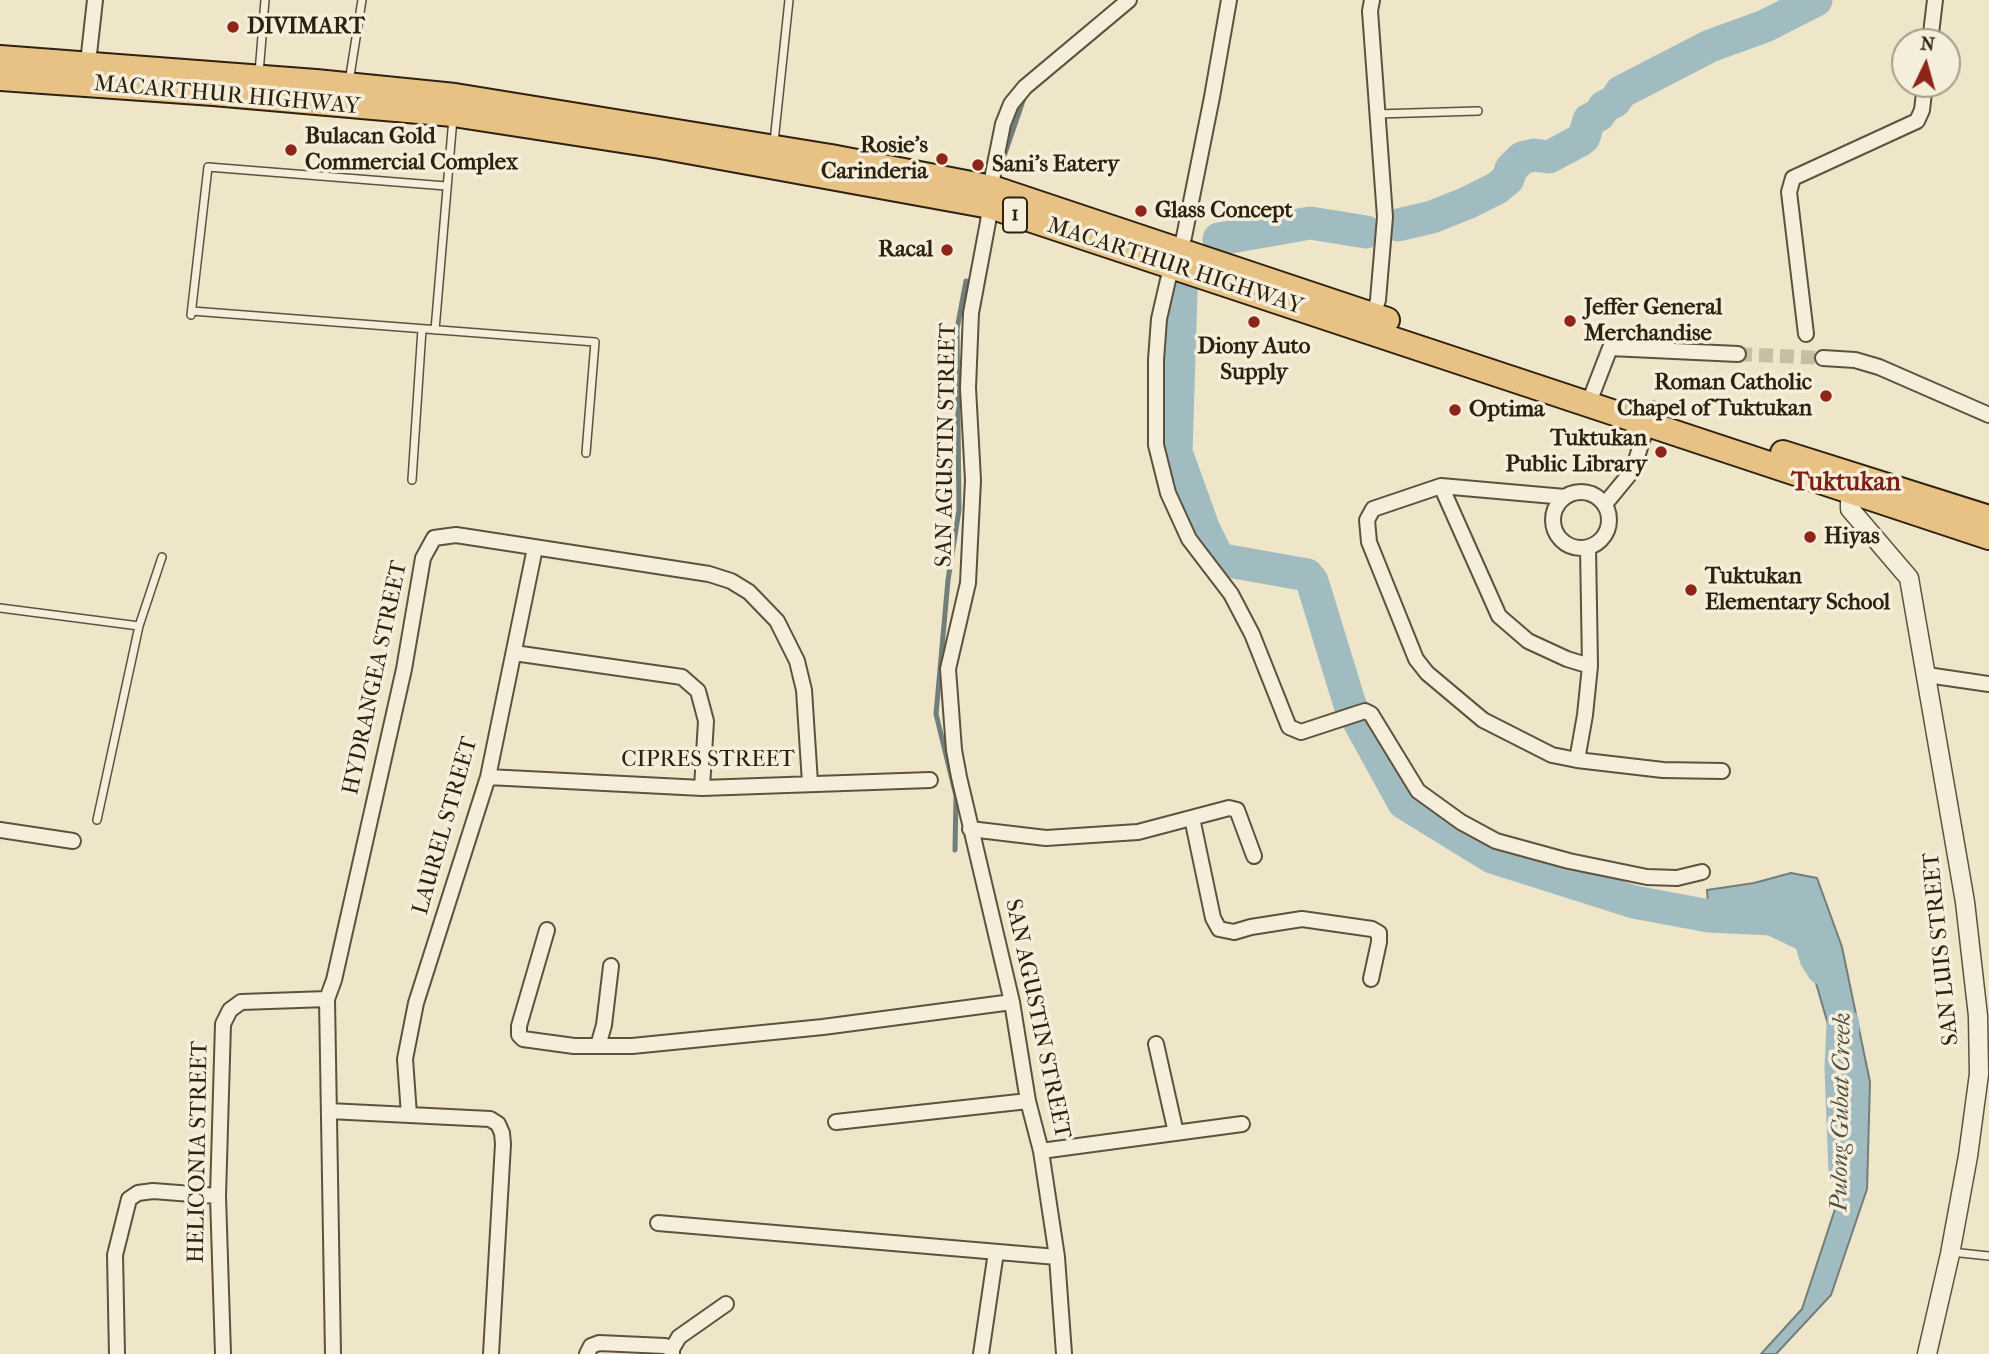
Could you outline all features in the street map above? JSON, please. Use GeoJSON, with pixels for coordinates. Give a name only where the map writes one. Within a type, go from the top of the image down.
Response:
{"type":"FeatureCollection","features":[{"type":"Feature","properties":{"kind":"highway","name":"MACARTHUR HIGHWAY"},"geometry":{"type":"LineString","coordinates":[[0,58],[87,74],[454,105],[771,156],[991,197],[1853,485],[1989,537]]}},
{"type":"Feature","properties":{"kind":"highway","name":"MACARTHUR HIGHWAY"},"geometry":{"type":"LineString","coordinates":[[0,78],[87,74]]}},
{"type":"Feature","properties":{"kind":"highway","name":"MACARTHUR HIGHWAY"},"geometry":{"type":"LineString","coordinates":[[1853,485],[1989,518]]}},
{"type":"Feature","properties":{"kind":"street"},"geometry":{"type":"LineString","coordinates":[[87,74],[95,0]]}},
{"type":"Feature","properties":{"kind":"street","name":"SAN AGUSTIN STREET"},"geometry":{"type":"LineString","coordinates":[[1064,1354],[1057,1257],[1041,1151],[1028,1101],[1012,1002],[986,884],[970,829],[954,750],[948,669],[968,583],[973,480],[968,388],[971,313],[1003,124],[1011,104],[1026,87],[1129,0]]}},
{"type":"Feature","properties":{"kind":"street"},"geometry":{"type":"LineString","coordinates":[[1229,0],[1212,97],[1177,259],[1159,319],[1156,445],[1168,493],[1189,539],[1231,594],[1247,624],[1289,727],[1301,732],[1361,711],[1371,714],[1418,791],[1461,822],[1496,841],[1569,861],[1647,877],[1676,878],[1702,872]]}},
{"type":"Feature","properties":{"kind":"street"},"geometry":{"type":"LineString","coordinates":[[1371,323],[1378,300],[1385,217],[1370,11],[1373,0]]}},
{"type":"Feature","properties":{"kind":"street"},"geometry":{"type":"LineString","coordinates":[[1932,28],[1935,0]]}},
{"type":"Feature","properties":{"kind":"street"},"geometry":{"type":"LineString","coordinates":[[1806,334],[1789,192],[1793,178],[1917,121],[1923,110],[1924,98]]}},
{"type":"Feature","properties":{"kind":"street"},"geometry":{"type":"LineString","coordinates":[[1591,398],[1610,348],[1738,354]]}},
{"type":"Feature","properties":{"kind":"street"},"geometry":{"type":"LineString","coordinates":[[1823,358],[1855,360],[1879,367],[1989,415]]}},
{"type":"Feature","properties":{"kind":"street"},"geometry":{"type":"LineString","coordinates":[[1605,504],[1633,470],[1650,417]]}},
{"type":"Feature","properties":{"kind":"street","name":"SAN LUIS STREET"},"geometry":{"type":"LineString","coordinates":[[1853,485],[1850,509],[1909,578],[1965,902],[1978,1016],[1979,1074],[1968,1156],[1951,1251],[1927,1354]]}},
{"type":"Feature","properties":{"kind":"street"},"geometry":{"type":"LineString","coordinates":[[1565,497],[1555,509],[1553,519],[1556,533],[1572,546],[1588,547],[1600,541],[1610,522],[1605,504],[1591,493],[1581,491],[1565,497],[1441,486],[1373,509],[1367,520],[1369,541],[1416,659],[1427,673],[1483,720],[1552,755],[1663,770],[1722,771]]}},
{"type":"Feature","properties":{"kind":"street"},"geometry":{"type":"LineString","coordinates":[[1441,486],[1500,615],[1528,641],[1567,659],[1590,666]]}},
{"type":"Feature","properties":{"kind":"street","name":"HYDRANGEA STREET"},"geometry":{"type":"LineString","coordinates":[[333,1354],[327,999],[334,980],[404,669],[423,558],[434,538],[456,535],[709,574],[731,581],[749,593],[777,621],[797,662],[804,690],[810,783]]}},
{"type":"Feature","properties":{"kind":"street"},"geometry":{"type":"LineString","coordinates":[[1577,760],[1590,666],[1588,547]]}},
{"type":"Feature","properties":{"kind":"street","name":"LAUREL STREET"},"geometry":{"type":"LineString","coordinates":[[409,1115],[405,1059],[416,1003],[488,777],[535,548]]}},
{"type":"Feature","properties":{"kind":"street"},"geometry":{"type":"LineString","coordinates":[[514,653],[682,677],[698,691],[706,721],[702,788]]}},
{"type":"Feature","properties":{"kind":"street"},"geometry":{"type":"LineString","coordinates":[[1927,675],[1989,684]]}},
{"type":"Feature","properties":{"kind":"street","name":"CIPRES STREET"},"geometry":{"type":"LineString","coordinates":[[488,777],[702,788],[930,780]]}},
{"type":"Feature","properties":{"kind":"street"},"geometry":{"type":"LineString","coordinates":[[970,829],[1057,837],[1138,832],[1229,808],[1237,810],[1254,856]]}},
{"type":"Feature","properties":{"kind":"street"},"geometry":{"type":"LineString","coordinates":[[1192,818],[1213,918],[1219,929],[1234,932],[1302,919],[1372,929],[1379,933],[1379,943],[1371,979]]}},
{"type":"Feature","properties":{"kind":"street"},"geometry":{"type":"LineString","coordinates":[[0,830],[73,841]]}},
{"type":"Feature","properties":{"kind":"street"},"geometry":{"type":"LineString","coordinates":[[547,930],[519,1026],[519,1034],[523,1038],[574,1046],[632,1046],[823,1027],[1012,1002]]}},
{"type":"Feature","properties":{"kind":"street"},"geometry":{"type":"LineString","coordinates":[[598,1046],[604,1025],[611,966]]}},
{"type":"Feature","properties":{"kind":"street","name":"HELICONIA STREET"},"geometry":{"type":"LineString","coordinates":[[223,1354],[218,1196],[223,1024],[230,1010],[241,1002],[327,999]]}},
{"type":"Feature","properties":{"kind":"street"},"geometry":{"type":"LineString","coordinates":[[1156,1044],[1176,1133]]}},
{"type":"Feature","properties":{"kind":"street"},"geometry":{"type":"LineString","coordinates":[[836,1122],[1028,1101]]}},
{"type":"Feature","properties":{"kind":"street"},"geometry":{"type":"LineString","coordinates":[[329,1111],[490,1119],[498,1124],[502,1133],[491,1354]]}},
{"type":"Feature","properties":{"kind":"street"},"geometry":{"type":"LineString","coordinates":[[1041,1151],[1242,1124]]}},
{"type":"Feature","properties":{"kind":"street"},"geometry":{"type":"LineString","coordinates":[[117,1354],[115,1255],[129,1199],[138,1193],[153,1191],[218,1196]]}},
{"type":"Feature","properties":{"kind":"street"},"geometry":{"type":"LineString","coordinates":[[658,1223],[1057,1257]]}},
{"type":"Feature","properties":{"kind":"street"},"geometry":{"type":"LineString","coordinates":[[981,1354],[996,1252]]}},
{"type":"Feature","properties":{"kind":"street"},"geometry":{"type":"LineString","coordinates":[[587,1354],[591,1346],[599,1343],[665,1346],[672,1352],[679,1338],[726,1304]]}},
{"type":"Feature","properties":{"kind":"lane"},"geometry":{"type":"LineString","coordinates":[[257,87],[265,0]]}},
{"type":"Feature","properties":{"kind":"lane"},"geometry":{"type":"LineString","coordinates":[[348,95],[362,0]]}},
{"type":"Feature","properties":{"kind":"lane"},"geometry":{"type":"LineString","coordinates":[[771,156],[789,0]]}},
{"type":"Feature","properties":{"kind":"lane"},"geometry":{"type":"LineString","coordinates":[[435,330],[454,105]]}},
{"type":"Feature","properties":{"kind":"lane"},"geometry":{"type":"LineString","coordinates":[[1377,114],[1478,111]]}},
{"type":"Feature","properties":{"kind":"lane"},"geometry":{"type":"LineString","coordinates":[[446,186],[208,167],[191,314],[595,342],[586,453]]}},
{"type":"Feature","properties":{"kind":"lane"},"geometry":{"type":"LineString","coordinates":[[412,480],[422,329]]}},
{"type":"Feature","properties":{"kind":"lane"},"geometry":{"type":"LineString","coordinates":[[97,820],[139,626],[162,557]]}},
{"type":"Feature","properties":{"kind":"lane"},"geometry":{"type":"LineString","coordinates":[[0,608],[139,626]]}},
{"type":"Feature","properties":{"kind":"lane"},"geometry":{"type":"LineString","coordinates":[[1951,1251],[1989,1256]]}},
{"type":"Feature","properties":{"kind":"water"},"geometry":{"type":"Polygon","coordinates":[[[1791,873],[1817,878],[1842,947],[1870,1082],[1867,1189],[1831,1295],[1776,1354],[1761,1354],[1802,1309],[1842,1188],[1846,1086],[1799,925],[1761,903],[1714,917],[1709,916],[1707,890],[1754,883],[1791,873]]]}},
{"type":"Feature","properties":{"kind":"waterway","name":"Pulong Gubat Creek"},"geometry":{"type":"LineString","coordinates":[[1398,225],[1432,217],[1497,188],[1508,179],[1511,169],[1522,158],[1534,155],[1549,157],[1579,141],[1584,137],[1589,120],[1599,115],[1621,92],[1710,46],[1765,26],[1816,0]]}},
{"type":"Feature","properties":{"kind":"waterway"},"geometry":{"type":"LineString","coordinates":[[1001,165],[1024,98]]}},
{"type":"Feature","properties":{"kind":"waterway","name":"Pulong Gubat Creek"},"geometry":{"type":"LineString","coordinates":[[1219,239],[1310,223],[1366,232]]}},
{"type":"Feature","properties":{"kind":"waterway"},"geometry":{"type":"LineString","coordinates":[[955,850],[956,796],[936,714],[948,580],[959,510],[957,329],[966,281]]}},
{"type":"Feature","properties":{"kind":"waterway","name":"Pulong Gubat Creek"},"geometry":{"type":"LineString","coordinates":[[1181,292],[1176,452],[1204,530],[1216,554],[1223,560],[1307,575],[1312,581],[1350,705],[1404,803],[1492,857],[1634,902],[1709,916],[1772,919],[1810,937],[1816,958],[1823,969]]}},
{"type":"Feature","properties":{"kind":"waterway","name":"Pulong Gubat Creek"},"geometry":{"type":"LineString","coordinates":[[1843,1024],[1841,1068],[1845,1173]]}},
{"type":"Feature","properties":{"kind":"tunnel"},"geometry":{"type":"LineString","coordinates":[[1738,354],[1823,358]]}},
{"type":"Feature","properties":{"kind":"place","name":"DIVIMART"},"geometry":{"type":"Point","coordinates":[233,27]}},
{"type":"Feature","properties":{"kind":"place","name":"Bulacan Gold Commercial Complex"},"geometry":{"type":"Point","coordinates":[291,150]}},
{"type":"Feature","properties":{"kind":"place","name":"Rosie’s Carinderia"},"geometry":{"type":"Point","coordinates":[942,159]}},
{"type":"Feature","properties":{"kind":"place","name":"Sani’s Eatery"},"geometry":{"type":"Point","coordinates":[978,165]}},
{"type":"Feature","properties":{"kind":"place","name":"Glass Concept"},"geometry":{"type":"Point","coordinates":[1141,211]}},
{"type":"Feature","properties":{"kind":"place","name":"Racal"},"geometry":{"type":"Point","coordinates":[947,250]}},
{"type":"Feature","properties":{"kind":"place","name":"Jeffer General Merchandise"},"geometry":{"type":"Point","coordinates":[1570,321]}},
{"type":"Feature","properties":{"kind":"place","name":"Diony Auto Supply"},"geometry":{"type":"Point","coordinates":[1254,322]}},
{"type":"Feature","properties":{"kind":"place","name":"Roman Catholic Chapel of Tuktukan"},"geometry":{"type":"Point","coordinates":[1826,396]}},
{"type":"Feature","properties":{"kind":"place","name":"Optima"},"geometry":{"type":"Point","coordinates":[1455,410]}},
{"type":"Feature","properties":{"kind":"place","name":"Tuktukan Public Library"},"geometry":{"type":"Point","coordinates":[1661,452]}},
{"type":"Feature","properties":{"kind":"place","name":"Hiyas"},"geometry":{"type":"Point","coordinates":[1810,537]}},
{"type":"Feature","properties":{"kind":"place","name":"Tuktukan Elementary School"},"geometry":{"type":"Point","coordinates":[1691,590]}},
{"type":"Feature","properties":{"kind":"district","name":"Tuktukan"},"geometry":{"type":"Point","coordinates":[1846,484]}}]}
